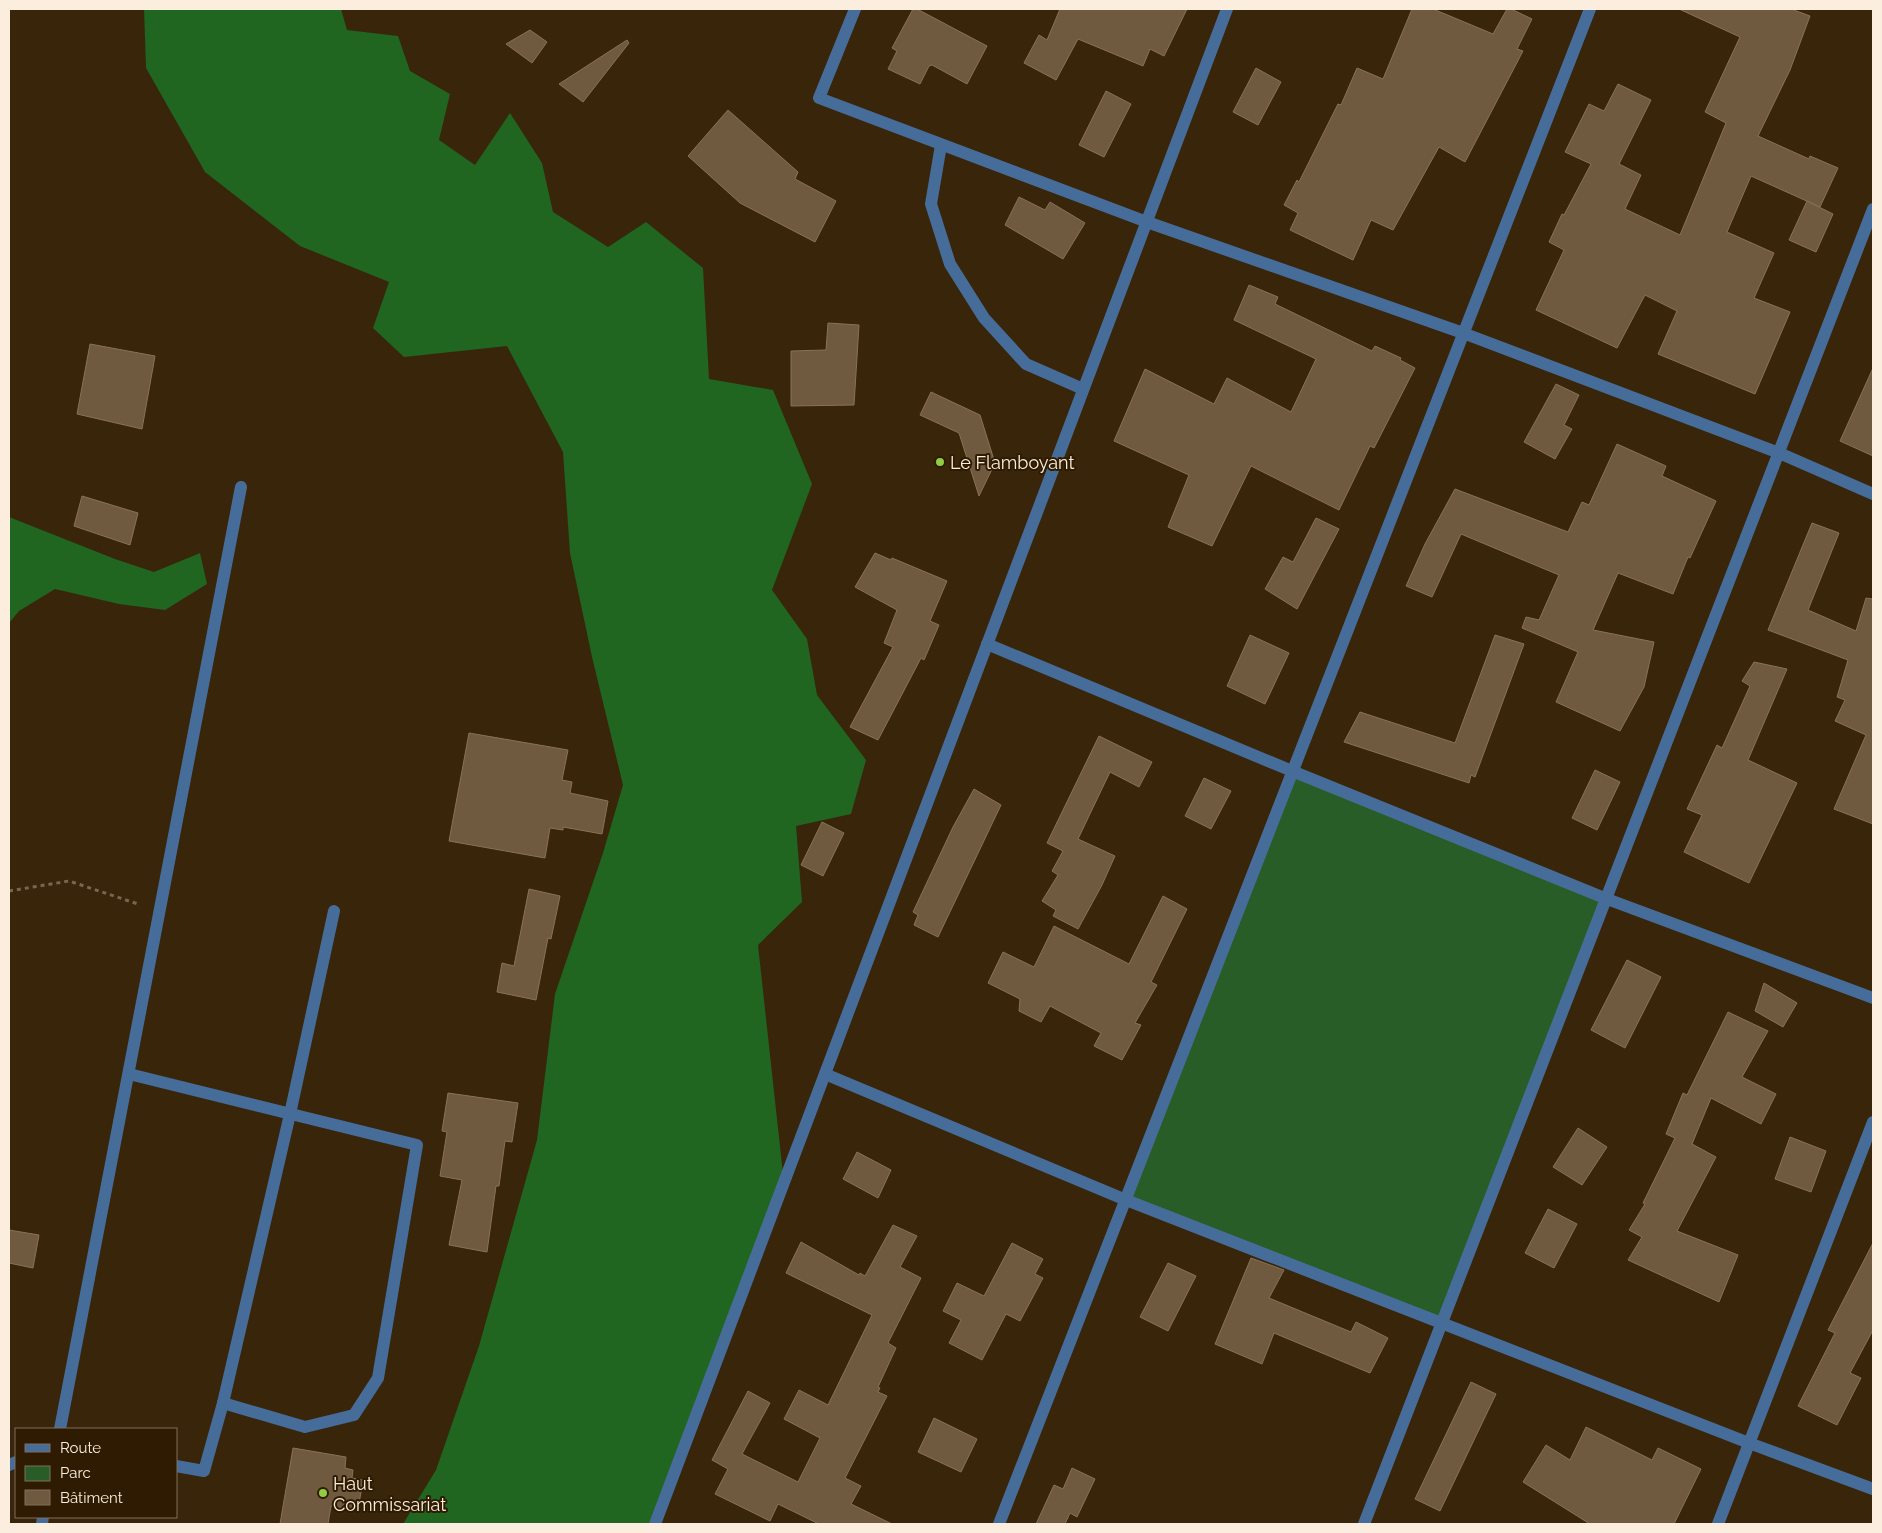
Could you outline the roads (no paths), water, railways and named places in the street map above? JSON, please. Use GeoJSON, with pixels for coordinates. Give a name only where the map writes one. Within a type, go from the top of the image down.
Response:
{"type":"FeatureCollection","features":[{"type":"Feature","properties":{"kind":"street"},"geometry":{"type":"LineString","coordinates":[[855,9],[819,98],[1147,222],[1463,333],[1779,453],[1873,494]]}},
{"type":"Feature","properties":{"kind":"street"},"geometry":{"type":"LineString","coordinates":[[655,1524],[1227,9]]}},
{"type":"Feature","properties":{"kind":"street"},"geometry":{"type":"LineString","coordinates":[[999,1524],[1590,9]]}},
{"type":"Feature","properties":{"kind":"street"},"geometry":{"type":"LineString","coordinates":[[941,145],[930,204],[950,264],[984,318],[1026,364],[1084,389]]}},
{"type":"Feature","properties":{"kind":"street"},"geometry":{"type":"LineString","coordinates":[[1364,1524],[1873,209]]}},
{"type":"Feature","properties":{"kind":"street"},"geometry":{"type":"LineString","coordinates":[[60,1428],[242,487]]}},
{"type":"Feature","properties":{"kind":"street"},"geometry":{"type":"LineString","coordinates":[[987,644],[1292,771],[1607,898],[1873,998]]}},
{"type":"Feature","properties":{"kind":"street"},"geometry":{"type":"LineString","coordinates":[[178,1466],[204,1471],[223,1403],[290,1114],[334,911]]}},
{"type":"Feature","properties":{"kind":"street"},"geometry":{"type":"LineString","coordinates":[[129,1074],[417,1145],[378,1378],[354,1415],[305,1426],[223,1403]]}},
{"type":"Feature","properties":{"kind":"street"},"geometry":{"type":"LineString","coordinates":[[825,1074],[1126,1200],[1749,1443],[1873,1489]]}},
{"type":"Feature","properties":{"kind":"street"},"geometry":{"type":"LineString","coordinates":[[1718,1524],[1873,1122]]}},
{"type":"Feature","properties":{"kind":"place","name":"Le Flamboyant"},"geometry":{"type":"Point","coordinates":[940,462]}},
{"type":"Feature","properties":{"kind":"place","name":"Haut Commissariat"},"geometry":{"type":"Point","coordinates":[323,1493]}}]}
